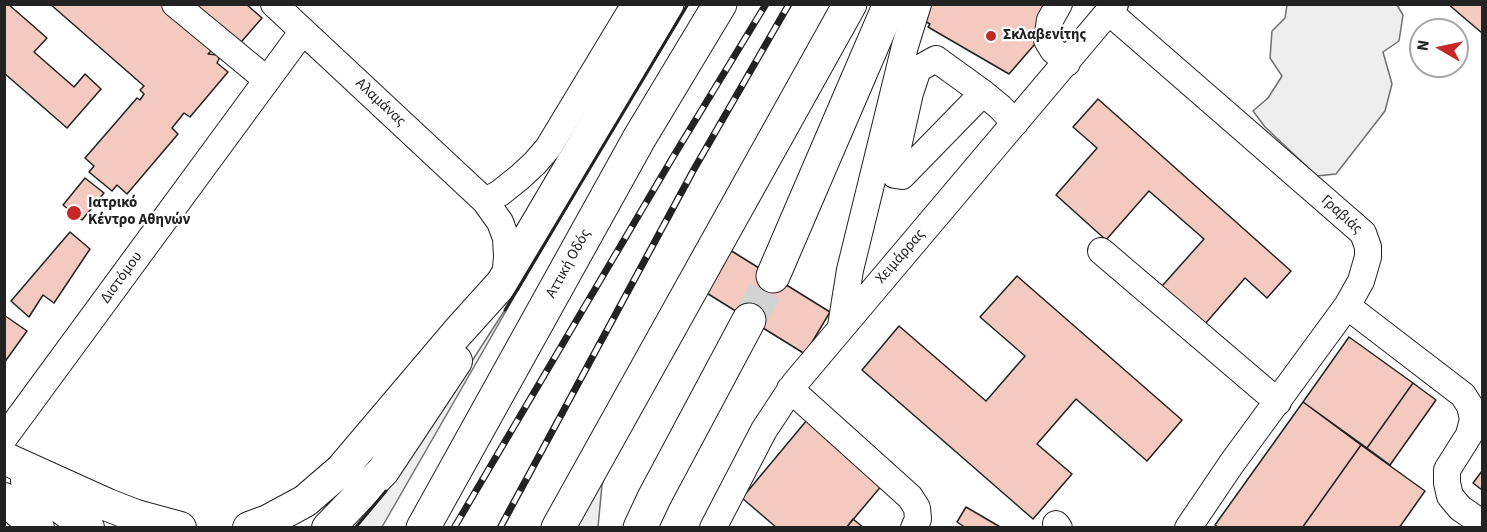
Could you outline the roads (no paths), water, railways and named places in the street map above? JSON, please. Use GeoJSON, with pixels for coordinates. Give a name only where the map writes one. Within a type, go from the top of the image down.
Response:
{"type":"FeatureCollection","features":[{"type":"Feature","properties":{"kind":"highway"},"geometry":{"type":"LineString","coordinates":[[504,280],[667,4]]}},
{"type":"Feature","properties":{"kind":"highway","name":"Αττική Οδός"},"geometry":{"type":"LineString","coordinates":[[423,528],[640,136],[720,4]]}},
{"type":"Feature","properties":{"kind":"highway"},"geometry":{"type":"LineString","coordinates":[[558,528],[850,4]]}},
{"type":"Feature","properties":{"kind":"highway"},"geometry":{"type":"LineString","coordinates":[[773,276],[890,4]]}},
{"type":"Feature","properties":{"kind":"highway"},"geometry":{"type":"LineString","coordinates":[[640,528],[749,320]]}},
{"type":"Feature","properties":{"kind":"main road"},"geometry":{"type":"LineString","coordinates":[[249,528],[268,521],[305,501],[341,470],[504,280]]}},
{"type":"Feature","properties":{"kind":"main road"},"geometry":{"type":"LineString","coordinates":[[328,528],[371,485],[397,452],[504,280]]}},
{"type":"Feature","properties":{"kind":"main road"},"geometry":{"type":"LineString","coordinates":[[4,460],[88,528]]}},
{"type":"Feature","properties":{"kind":"main road"},"geometry":{"type":"LineString","coordinates":[[4,460],[136,516],[180,528]]}},
{"type":"Feature","properties":{"kind":"main road"},"geometry":{"type":"LineString","coordinates":[[4,499],[38,528]]}},
{"type":"Feature","properties":{"kind":"street"},"geometry":{"type":"LineString","coordinates":[[175,4],[267,80]]}},
{"type":"Feature","properties":{"kind":"street","name":"Αλαμάνας"},"geometry":{"type":"LineString","coordinates":[[274,4],[485,201],[500,222],[506,238],[507,257],[504,280]]}},
{"type":"Feature","properties":{"kind":"street"},"geometry":{"type":"LineString","coordinates":[[485,201],[500,193],[520,177],[548,148],[635,4]]}},
{"type":"Feature","properties":{"kind":"street"},"geometry":{"type":"LineString","coordinates":[[841,326],[850,270],[905,46],[918,4]]}},
{"type":"Feature","properties":{"kind":"street"},"geometry":{"type":"LineString","coordinates":[[1059,4],[1050,20],[1047,40],[1053,50],[1067,63]]}},
{"type":"Feature","properties":{"kind":"street","name":"Χειμάρρας"},"geometry":{"type":"LineString","coordinates":[[713,528],[764,430],[790,389],[1112,8]]}},
{"type":"Feature","properties":{"kind":"street","name":"Γραβιάς"},"geometry":{"type":"LineString","coordinates":[[1112,8],[1363,233],[1368,247],[1368,257],[1360,281],[1347,306],[1188,528]]}},
{"type":"Feature","properties":{"kind":"street","name":"Διστόμου"},"geometry":{"type":"LineString","coordinates":[[4,438],[303,31]]}},
{"type":"Feature","properties":{"kind":"street"},"geometry":{"type":"LineString","coordinates":[[979,99],[1012,127]]}},
{"type":"Feature","properties":{"kind":"street"},"geometry":{"type":"LineString","coordinates":[[1101,251],[1278,402]]}},
{"type":"Feature","properties":{"kind":"street"},"geometry":{"type":"LineString","coordinates":[[1347,306],[1463,395],[1470,406],[1473,419],[1469,435],[1448,470],[1447,483],[1450,496],[1455,502],[1482,523]]}},
{"type":"Feature","properties":{"kind":"street"},"geometry":{"type":"LineString","coordinates":[[790,389],[910,497],[917,508],[918,519],[914,528]]}},
{"type":"Feature","properties":{"kind":"tunnel"},"geometry":{"type":"LineString","coordinates":[[749,320],[773,276]]}},
{"type":"Feature","properties":{"kind":"railway"},"geometry":{"type":"LineString","coordinates":[[454,528],[766,4]]}},
{"type":"Feature","properties":{"kind":"railway"},"geometry":{"type":"LineString","coordinates":[[500,528],[693,171],[789,4]]}},
{"type":"Feature","properties":{"kind":"place","name":"Σκλαβενίτης"},"geometry":{"type":"Point","coordinates":[991,36]}},
{"type":"Feature","properties":{"kind":"place","name":"Ιατρικό Κέντρο Αθηνών"},"geometry":{"type":"Point","coordinates":[74,213]}}]}
